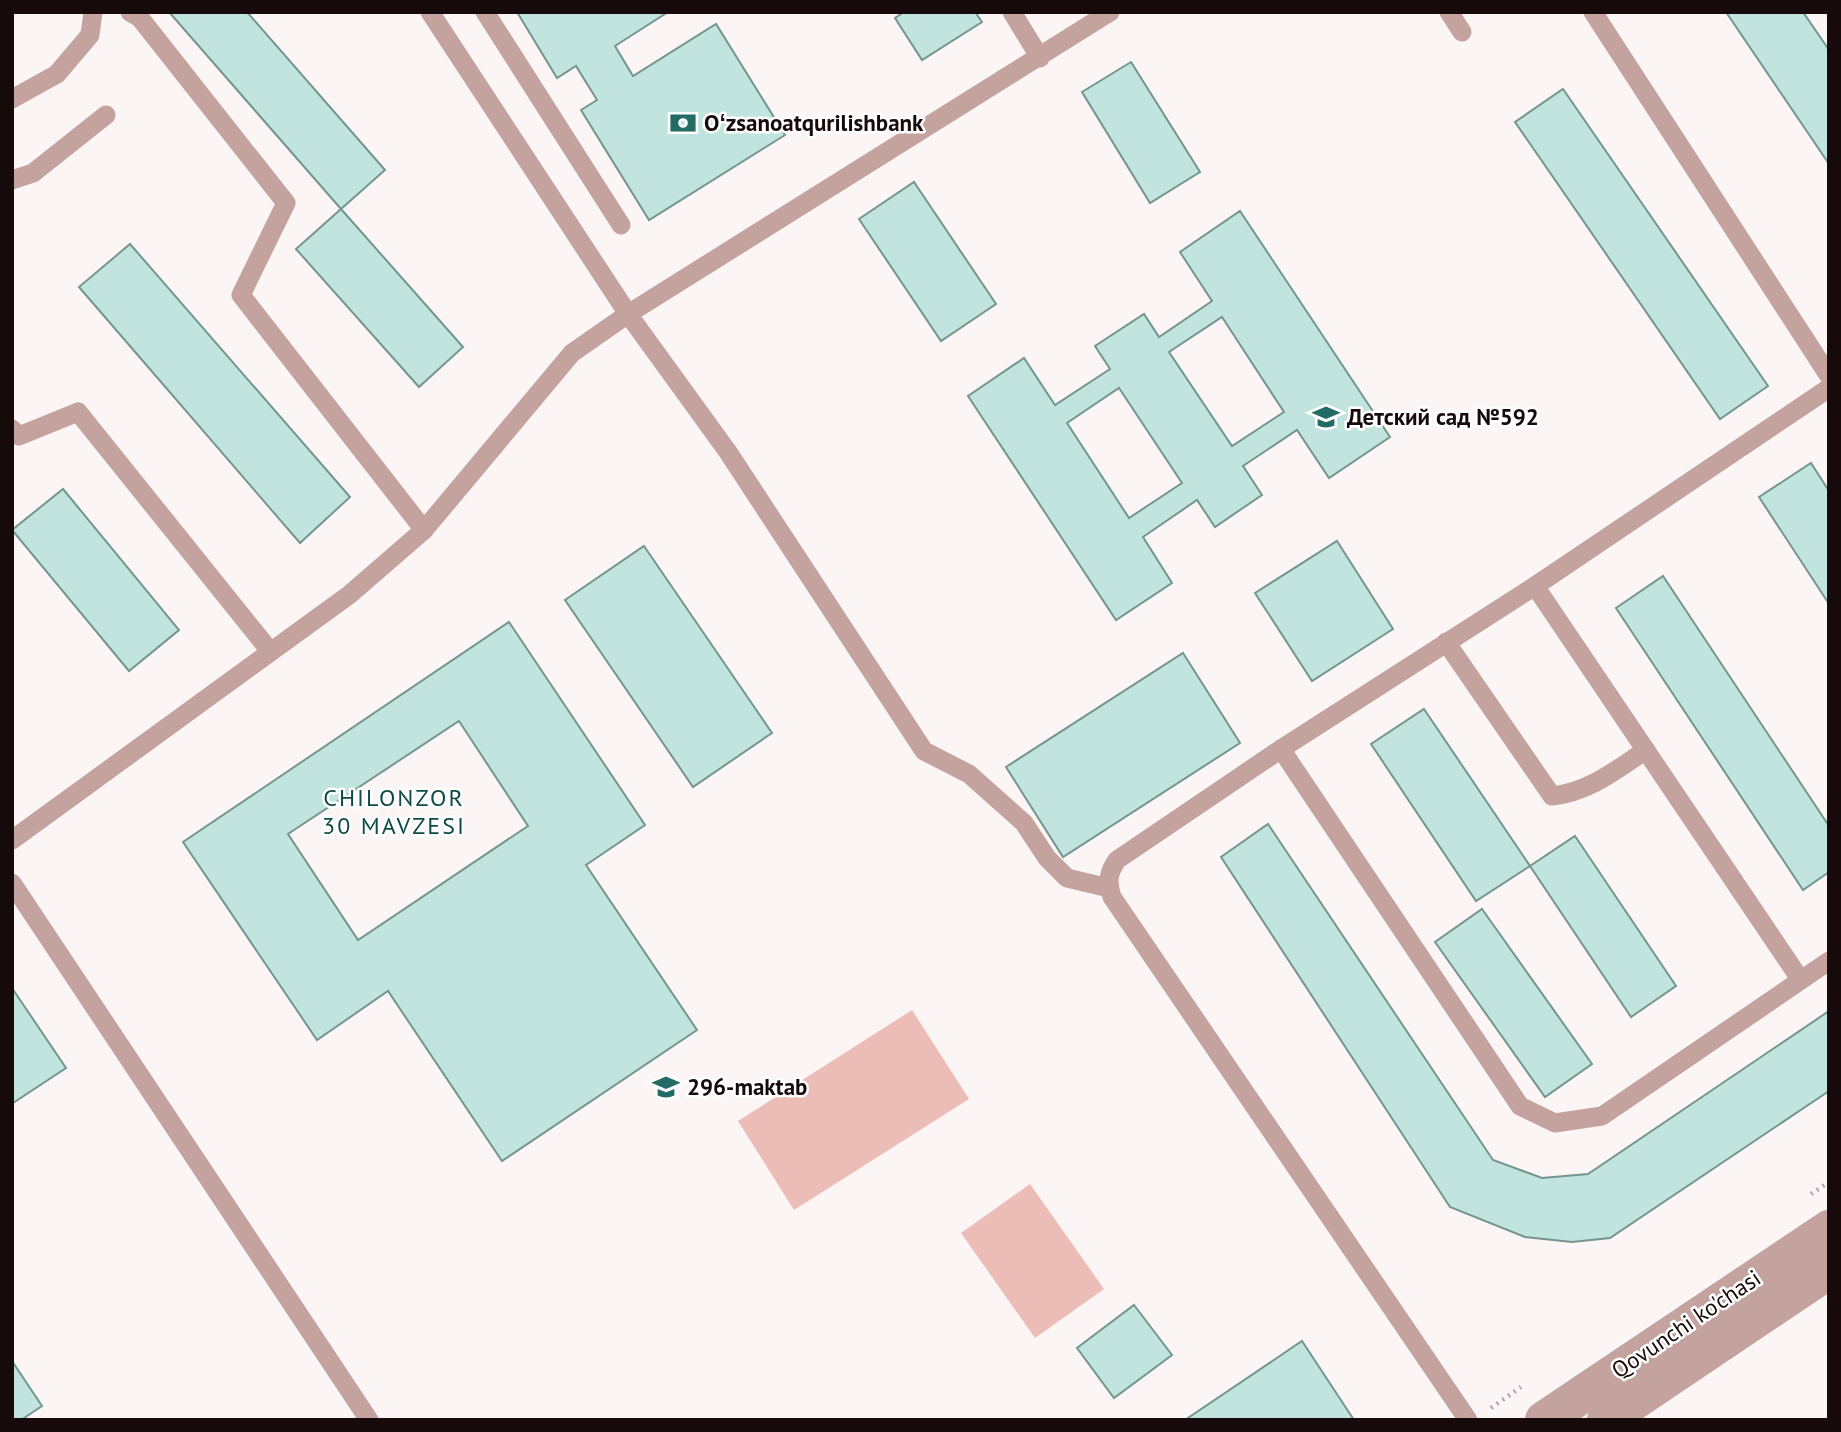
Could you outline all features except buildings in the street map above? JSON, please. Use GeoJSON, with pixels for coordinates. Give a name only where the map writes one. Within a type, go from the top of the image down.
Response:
{"type":"FeatureCollection","features":[{"type":"Feature","properties":{"kind":"street","name":"Qovunchi ko'chasi"},"geometry":{"type":"LineString","coordinates":[[1544,1420],[1829,1229]]}},
{"type":"Feature","properties":{"kind":"street","name":"Qovunchi ko'chasi"},"geometry":{"type":"LineString","coordinates":[[1606,1420],[1829,1270]]}},
{"type":"Feature","properties":{"kind":"lane"},"geometry":{"type":"LineString","coordinates":[[12,99],[57,74],[90,35],[93,12]]}},
{"type":"Feature","properties":{"kind":"lane"},"geometry":{"type":"LineString","coordinates":[[130,12],[140,18],[286,204],[241,295],[424,530]]}},
{"type":"Feature","properties":{"kind":"lane"},"geometry":{"type":"LineString","coordinates":[[430,12],[628,314],[728,452],[924,751],[969,774],[1024,823],[1047,858],[1067,878],[1109,888]]}},
{"type":"Feature","properties":{"kind":"lane"},"geometry":{"type":"LineString","coordinates":[[485,12],[621,225]]}},
{"type":"Feature","properties":{"kind":"lane"},"geometry":{"type":"LineString","coordinates":[[1012,12],[1040,58]]}},
{"type":"Feature","properties":{"kind":"lane"},"geometry":{"type":"LineString","coordinates":[[12,840],[349,595],[424,530],[572,354],[628,314],[1110,12]]}},
{"type":"Feature","properties":{"kind":"lane"},"geometry":{"type":"LineString","coordinates":[[1449,12],[1462,32]]}},
{"type":"Feature","properties":{"kind":"lane"},"geometry":{"type":"LineString","coordinates":[[1593,12],[1829,376]]}},
{"type":"Feature","properties":{"kind":"lane"},"geometry":{"type":"LineString","coordinates":[[12,180],[33,173],[106,115]]}},
{"type":"Feature","properties":{"kind":"lane"},"geometry":{"type":"LineString","coordinates":[[1468,1420],[1112,897],[1108,878],[1117,860],[1281,749],[1535,586],[1829,388]]}},
{"type":"Feature","properties":{"kind":"lane"},"geometry":{"type":"LineString","coordinates":[[12,429],[19,436],[78,412],[270,651]]}},
{"type":"Feature","properties":{"kind":"lane"},"geometry":{"type":"LineString","coordinates":[[1535,586],[1800,979]]}},
{"type":"Feature","properties":{"kind":"lane"},"geometry":{"type":"LineString","coordinates":[[1446,642],[1552,796],[1573,793],[1584,788],[1646,750]]}},
{"type":"Feature","properties":{"kind":"lane"},"geometry":{"type":"LineString","coordinates":[[1281,749],[1520,1106],[1555,1123],[1602,1116],[1829,961]]}},
{"type":"Feature","properties":{"kind":"lane"},"geometry":{"type":"LineString","coordinates":[[12,883],[369,1420]]}},
{"type":"Feature","properties":{"kind":"shaded area"},"geometry":{"type":"Polygon","coordinates":[[[912,1010],[969,1099],[794,1210],[738,1121],[912,1010]]]}},
{"type":"Feature","properties":{"kind":"shaded area"},"geometry":{"type":"Polygon","coordinates":[[[1030,1184],[1104,1289],[1035,1338],[961,1233],[1030,1184]]]}},
{"type":"Feature","properties":{"kind":"place","name":"Oʻzsanoatqurilishbank"},"geometry":{"type":"Point","coordinates":[683,123]}},
{"type":"Feature","properties":{"kind":"place","name":"Детcкий сад №592"},"geometry":{"type":"Point","coordinates":[1326,417]}},
{"type":"Feature","properties":{"kind":"place","name":"296-maktab"},"geometry":{"type":"Point","coordinates":[666,1087]}},
{"type":"Feature","properties":{"kind":"district","name":"CHILONZOR 30 MAVZESI"},"geometry":{"type":"Point","coordinates":[394,812]}}]}
